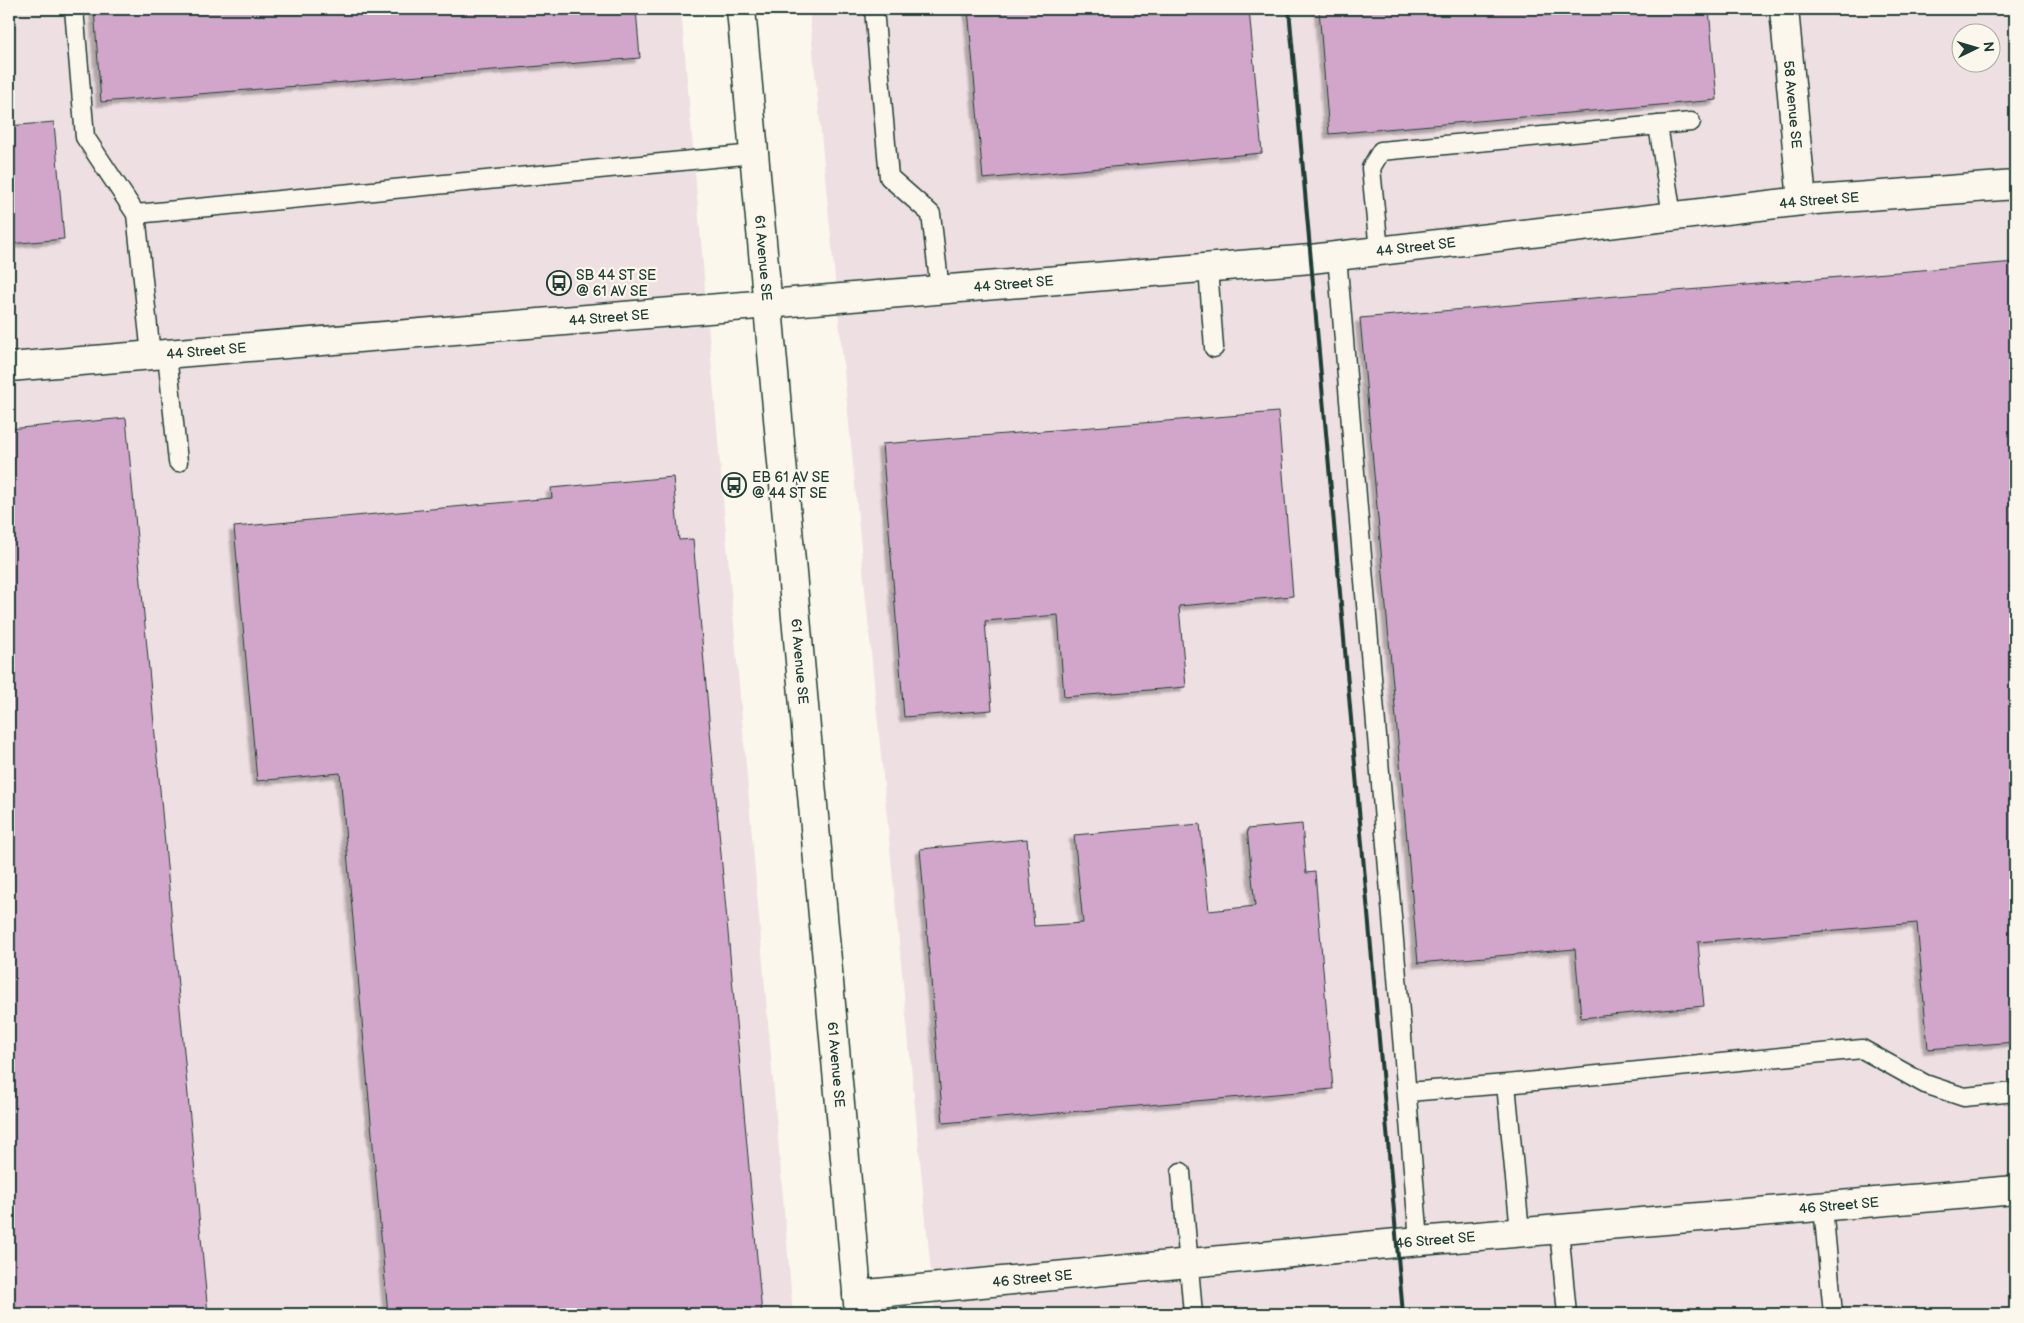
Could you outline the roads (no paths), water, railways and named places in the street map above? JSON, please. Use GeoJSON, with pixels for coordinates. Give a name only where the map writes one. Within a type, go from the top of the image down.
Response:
{"type":"FeatureCollection","features":[{"type":"Feature","properties":{"kind":"street","name":"61 Avenue SE"},"geometry":{"type":"LineString","coordinates":[[741,9],[766,304],[858,1304]]}},
{"type":"Feature","properties":{"kind":"street","name":"58 Avenue SE"},"geometry":{"type":"LineString","coordinates":[[1784,9],[1802,201]]}},
{"type":"Feature","properties":{"kind":"street","name":"44 Street SE"},"geometry":{"type":"LineString","coordinates":[[9,367],[1208,268],[1337,256],[1802,201],[2015,185]]}},
{"type":"Feature","properties":{"kind":"street","name":"46 Street SE"},"geometry":{"type":"LineString","coordinates":[[858,1304],[1188,1263],[1520,1232],[2015,1190]]}},
{"type":"Feature","properties":{"kind":"lane"},"geometry":{"type":"LineString","coordinates":[[74,9],[85,137],[136,214],[178,462]]}},
{"type":"Feature","properties":{"kind":"lane"},"geometry":{"type":"LineString","coordinates":[[874,9],[889,177],[931,214],[940,290]]}},
{"type":"Feature","properties":{"kind":"lane"},"geometry":{"type":"LineString","coordinates":[[1379,251],[1371,168],[1381,151],[1691,122]]}},
{"type":"Feature","properties":{"kind":"lane"},"geometry":{"type":"LineString","coordinates":[[1658,125],[1672,216]]}},
{"type":"Feature","properties":{"kind":"lane"},"geometry":{"type":"LineString","coordinates":[[136,214],[754,154]]}},
{"type":"Feature","properties":{"kind":"lane"},"geometry":{"type":"LineString","coordinates":[[1337,256],[1420,1241]]}},
{"type":"Feature","properties":{"kind":"lane"},"geometry":{"type":"LineString","coordinates":[[1208,268],[1214,348]]}},
{"type":"Feature","properties":{"kind":"lane"},"geometry":{"type":"LineString","coordinates":[[1408,1092],[1862,1049],[1925,1084],[1964,1097],[2015,1092]]}},
{"type":"Feature","properties":{"kind":"lane"},"geometry":{"type":"LineString","coordinates":[[1506,1084],[1520,1232]]}},
{"type":"Feature","properties":{"kind":"lane"},"geometry":{"type":"LineString","coordinates":[[1181,1172],[1193,1314]]}},
{"type":"Feature","properties":{"kind":"lane"},"geometry":{"type":"LineString","coordinates":[[1824,1207],[1833,1314]]}},
{"type":"Feature","properties":{"kind":"lane"},"geometry":{"type":"LineString","coordinates":[[1559,1229],[1567,1314]]}},
{"type":"Feature","properties":{"kind":"railway"},"geometry":{"type":"LineString","coordinates":[[1289,9],[1403,1314]]}},
{"type":"Feature","properties":{"kind":"place","name":"SB 44 ST SE @ 61 AV SE"},"geometry":{"type":"Point","coordinates":[559,283]}},
{"type":"Feature","properties":{"kind":"place","name":"EB 61 AV SE @ 44 ST SE"},"geometry":{"type":"Point","coordinates":[734,485]}}]}
